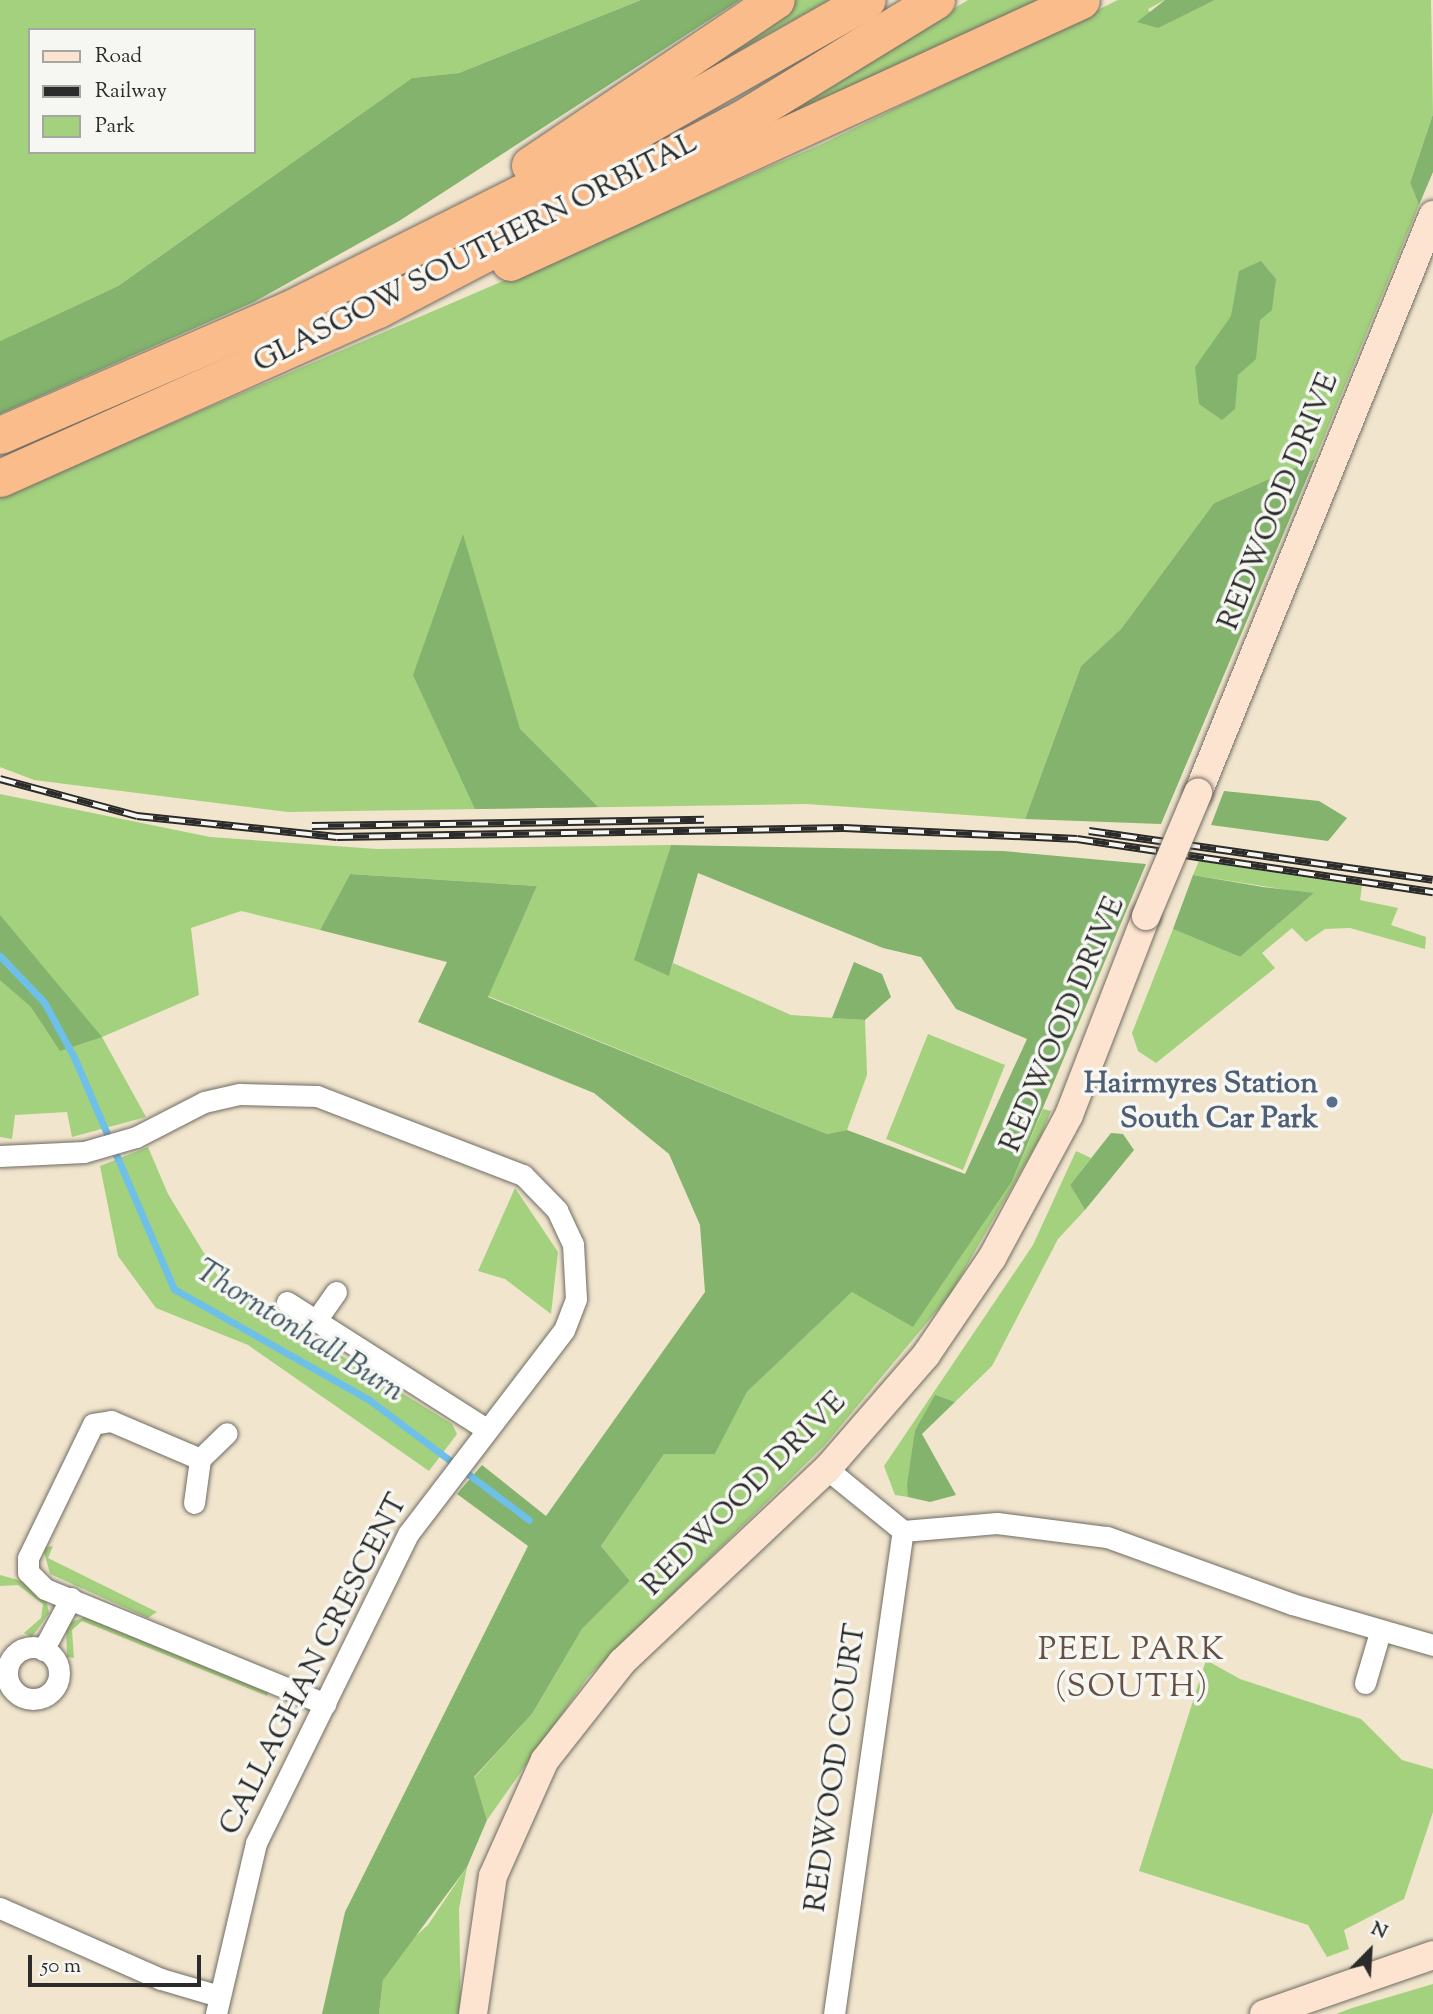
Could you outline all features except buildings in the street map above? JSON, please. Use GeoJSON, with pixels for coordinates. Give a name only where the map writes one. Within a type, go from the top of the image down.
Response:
{"type":"FeatureCollection","features":[{"type":"Feature","properties":{"kind":"highway"},"geometry":{"type":"LineString","coordinates":[[371,269],[776,0]]}},
{"type":"Feature","properties":{"kind":"highway","name":"GLASGOW SOUTHERN ORBITAL"},"geometry":{"type":"LineString","coordinates":[[0,435],[371,269],[587,159],[867,0]]}},
{"type":"Feature","properties":{"kind":"highway","name":"GLASGOW SOUTHERN ORBITAL"},"geometry":{"type":"LineString","coordinates":[[0,478],[378,309],[740,120],[936,0]]}},
{"type":"Feature","properties":{"kind":"highway"},"geometry":{"type":"LineString","coordinates":[[378,309],[552,247],[1081,0]]}},
{"type":"Feature","properties":{"kind":"street","name":"REDWOOD DRIVE"},"geometry":{"type":"LineString","coordinates":[[473,2014],[494,1876],[545,1760],[622,1662],[827,1469],[926,1355],[992,1258],[1069,1115],[1146,916],[1433,215]]}},
{"type":"Feature","properties":{"kind":"street","name":"CALLAGHAN CRESCENT"},"geometry":{"type":"LineString","coordinates":[[0,1156],[84,1152],[143,1133],[209,1101],[252,1093],[309,1095],[340,1101],[533,1182],[557,1210],[573,1244],[576,1299],[545,1359],[439,1486],[408,1534],[251,1856],[218,2005]]}},
{"type":"Feature","properties":{"kind":"street"},"geometry":{"type":"LineString","coordinates":[[317,1319],[336,1292]]}},
{"type":"Feature","properties":{"kind":"street"},"geometry":{"type":"LineString","coordinates":[[287,1303],[317,1319],[486,1429]]}},
{"type":"Feature","properties":{"kind":"street"},"geometry":{"type":"LineString","coordinates":[[200,1459],[111,1421],[93,1424],[28,1558],[34,1582],[325,1704]]}},
{"type":"Feature","properties":{"kind":"street"},"geometry":{"type":"LineString","coordinates":[[194,1503],[200,1459],[228,1433]]}},
{"type":"Feature","properties":{"kind":"street"},"geometry":{"type":"LineString","coordinates":[[827,1469],[903,1531],[998,1524],[1107,1537],[1380,1632],[1433,1645]]}},
{"type":"Feature","properties":{"kind":"street","name":"REDWOOD COURT"},"geometry":{"type":"LineString","coordinates":[[834,2014],[903,1531]]}},
{"type":"Feature","properties":{"kind":"street"},"geometry":{"type":"LineString","coordinates":[[43,1650],[71,1598]]}},
{"type":"Feature","properties":{"kind":"street"},"geometry":{"type":"LineString","coordinates":[[1365,1683],[1380,1632]]}},
{"type":"Feature","properties":{"kind":"street"},"geometry":{"type":"LineString","coordinates":[[0,1908],[218,2005]]}},
{"type":"Feature","properties":{"kind":"street"},"geometry":{"type":"LineString","coordinates":[[1264,2014],[1433,1955]]}},
{"type":"Feature","properties":{"kind":"green space"},"geometry":{"type":"Polygon","coordinates":[[[0,0],[641,0],[459,73],[412,78],[118,286],[0,341],[0,0]]]}},
{"type":"Feature","properties":{"kind":"green space"},"geometry":{"type":"Polygon","coordinates":[[[641,0],[740,0],[399,221],[254,302],[0,414],[0,341],[118,286],[412,78],[459,73],[641,0]]]}},
{"type":"Feature","properties":{"kind":"green space"},"geometry":{"type":"Polygon","coordinates":[[[792,0],[829,0],[651,101],[792,0]]]}},
{"type":"Feature","properties":{"kind":"green space"},"geometry":{"type":"Polygon","coordinates":[[[968,0],[1056,0],[686,166],[958,6],[968,0]]]}},
{"type":"Feature","properties":{"kind":"green space"},"geometry":{"type":"Polygon","coordinates":[[[1118,0],[1165,0],[1148,9],[1158,27],[1215,0],[1431,0],[1433,114],[1410,183],[1419,205],[1315,459],[1214,503],[1121,629],[1081,666],[1025,819],[806,804],[288,812],[34,780],[0,767],[0,497],[822,144],[1118,0]]]}},
{"type":"Feature","properties":{"kind":"green space"},"geometry":{"type":"Polygon","coordinates":[[[1165,0],[1215,0],[1158,28],[1137,22],[1165,0]]]}},
{"type":"Feature","properties":{"kind":"green space"},"geometry":{"type":"Polygon","coordinates":[[[1433,114],[1433,172],[1419,205],[1410,183],[1433,114]]]}},
{"type":"Feature","properties":{"kind":"green space"},"geometry":{"type":"Polygon","coordinates":[[[1261,261],[1276,279],[1272,310],[1260,320],[1256,359],[1238,375],[1235,409],[1222,420],[1199,404],[1195,367],[1231,316],[1239,271],[1261,261]]]}},
{"type":"Feature","properties":{"kind":"green space"},"geometry":{"type":"Polygon","coordinates":[[[1315,459],[1161,824],[1025,819],[1081,666],[1121,629],[1214,503],[1315,459]]]}},
{"type":"Feature","properties":{"kind":"green space"},"geometry":{"type":"Polygon","coordinates":[[[463,534],[520,729],[598,807],[475,809],[413,675],[463,534]]]}},
{"type":"Feature","properties":{"kind":"green space"},"geometry":{"type":"Polygon","coordinates":[[[1224,791],[1319,801],[1347,818],[1328,841],[1211,825],[1224,791]]]}},
{"type":"Feature","properties":{"kind":"green space"},"geometry":{"type":"Polygon","coordinates":[[[0,794],[210,837],[377,849],[671,845],[635,960],[669,975],[673,963],[791,1015],[865,1020],[867,1075],[847,1130],[827,1134],[488,996],[537,886],[350,874],[320,930],[241,911],[191,928],[199,995],[102,1037],[146,1117],[72,1137],[67,1112],[15,1115],[12,1139],[0,1137],[0,794]]]}},
{"type":"Feature","properties":{"kind":"green space"},"geometry":{"type":"Polygon","coordinates":[[[671,845],[1003,851],[1146,864],[1012,1181],[913,1327],[852,1292],[747,1392],[715,1454],[664,1454],[601,1546],[630,1581],[582,1629],[532,1714],[474,1777],[487,1820],[467,1867],[383,1980],[379,2014],[322,2014],[345,1912],[528,1546],[457,1494],[482,1465],[546,1516],[705,1292],[700,1225],[669,1154],[594,1093],[418,1022],[447,962],[320,930],[350,874],[537,886],[488,997],[827,1134],[847,1130],[965,1174],[1027,1039],[956,1009],[921,957],[883,948],[698,873],[669,976],[634,960],[671,845]]]}},
{"type":"Feature","properties":{"kind":"green space"},"geometry":{"type":"Polygon","coordinates":[[[1199,861],[1362,886],[1360,900],[1398,908],[1391,925],[1426,937],[1425,949],[1350,928],[1325,929],[1306,942],[1292,928],[1262,953],[1275,968],[1156,1063],[1138,1051],[1132,1033],[1173,929],[1240,957],[1313,894],[1193,875],[1199,861]]]}},
{"type":"Feature","properties":{"kind":"green space"},"geometry":{"type":"Polygon","coordinates":[[[1193,875],[1314,893],[1240,957],[1173,929],[1193,875]]]}},
{"type":"Feature","properties":{"kind":"green space"},"geometry":{"type":"Polygon","coordinates":[[[0,915],[102,1037],[60,1051],[31,1007],[0,980],[0,915]]]}},
{"type":"Feature","properties":{"kind":"green space"},"geometry":{"type":"Polygon","coordinates":[[[854,962],[882,974],[891,997],[865,1020],[832,1018],[854,962]]]}},
{"type":"Feature","properties":{"kind":"green space"},"geometry":{"type":"Polygon","coordinates":[[[928,1034],[1005,1065],[963,1170],[886,1139],[928,1034]]]}},
{"type":"Feature","properties":{"kind":"green space"},"geometry":{"type":"Polygon","coordinates":[[[1043,1109],[1051,1111],[1040,1138],[950,1295],[824,1446],[588,1677],[487,1820],[474,1778],[532,1714],[582,1629],[630,1581],[601,1546],[664,1454],[715,1454],[747,1392],[852,1292],[1012,1181],[1043,1109]]]}},
{"type":"Feature","properties":{"kind":"green space"},"geometry":{"type":"Polygon","coordinates":[[[1111,1133],[1123,1134],[1134,1150],[1085,1210],[1070,1185],[1111,1133]]]}},
{"type":"Feature","properties":{"kind":"green space"},"geometry":{"type":"Polygon","coordinates":[[[148,1147],[168,1194],[221,1281],[452,1424],[457,1434],[429,1471],[248,1345],[156,1308],[118,1256],[100,1166],[148,1147]]]}},
{"type":"Feature","properties":{"kind":"green space"},"geometry":{"type":"Polygon","coordinates":[[[1076,1151],[1091,1158],[1070,1185],[1085,1210],[1058,1239],[992,1366],[955,1402],[935,1396],[915,1430],[908,1497],[895,1495],[884,1466],[1033,1245],[1076,1151]]]}},
{"type":"Feature","properties":{"kind":"green space"},"geometry":{"type":"Polygon","coordinates":[[[515,1188],[558,1252],[551,1314],[505,1279],[478,1271],[515,1188]]]}},
{"type":"Feature","properties":{"kind":"green space"},"geometry":{"type":"Polygon","coordinates":[[[935,1395],[955,1402],[922,1434],[956,1495],[930,1502],[908,1497],[907,1485],[915,1430],[935,1395]]]}},
{"type":"Feature","properties":{"kind":"green space"},"geometry":{"type":"Polygon","coordinates":[[[53,1546],[48,1558],[157,1612],[148,1618],[50,1574],[43,1548],[53,1546]]]}},
{"type":"Feature","properties":{"kind":"green space"},"geometry":{"type":"Polygon","coordinates":[[[0,1575],[25,1582],[46,1599],[49,1613],[32,1637],[24,1633],[41,1618],[43,1604],[18,1585],[0,1586],[0,1575]]]}},
{"type":"Feature","properties":{"kind":"green space"},"geometry":{"type":"Polygon","coordinates":[[[93,1614],[270,1689],[267,1696],[82,1621],[72,1630],[74,1658],[67,1657],[66,1624],[93,1614]]]}},
{"type":"Feature","properties":{"kind":"green space"},"geometry":{"type":"Polygon","coordinates":[[[1206,1660],[1240,1679],[1361,1719],[1402,1760],[1433,1769],[1433,1812],[1404,1899],[1344,1930],[1349,1949],[1327,1957],[1308,1925],[1139,1871],[1206,1660]]]}},
{"type":"Feature","properties":{"kind":"green space"},"geometry":{"type":"Polygon","coordinates":[[[467,1867],[459,1909],[461,2014],[379,2014],[383,1980],[403,1947],[428,1925],[467,1867]]]}},
{"type":"Feature","properties":{"kind":"green space"},"geometry":{"type":"Polygon","coordinates":[[[1433,1984],[1433,2014],[1336,2014],[1352,2008],[1433,1984]]]}},
{"type":"Feature","properties":{"kind":"waterway","name":"Thorntonhall Burn"},"geometry":{"type":"LineString","coordinates":[[0,956],[44,1002],[74,1057],[174,1289],[368,1399],[529,1520]]}},
{"type":"Feature","properties":{"kind":"railway"},"geometry":{"type":"LineString","coordinates":[[0,779],[137,816],[337,837],[844,828],[1077,839],[1433,892]]}},
{"type":"Feature","properties":{"kind":"railway"},"geometry":{"type":"LineString","coordinates":[[312,826],[704,820]]}},
{"type":"Feature","properties":{"kind":"railway"},"geometry":{"type":"LineString","coordinates":[[1089,831],[1433,880]]}},
{"type":"Feature","properties":{"kind":"place","name":"Hairmyres Station South Car Park"},"geometry":{"type":"Point","coordinates":[1332,1102]}},
{"type":"Feature","properties":{"kind":"district","name":"PEEL PARK (SOUTH)"},"geometry":{"type":"Point","coordinates":[1132,1670]}}]}
